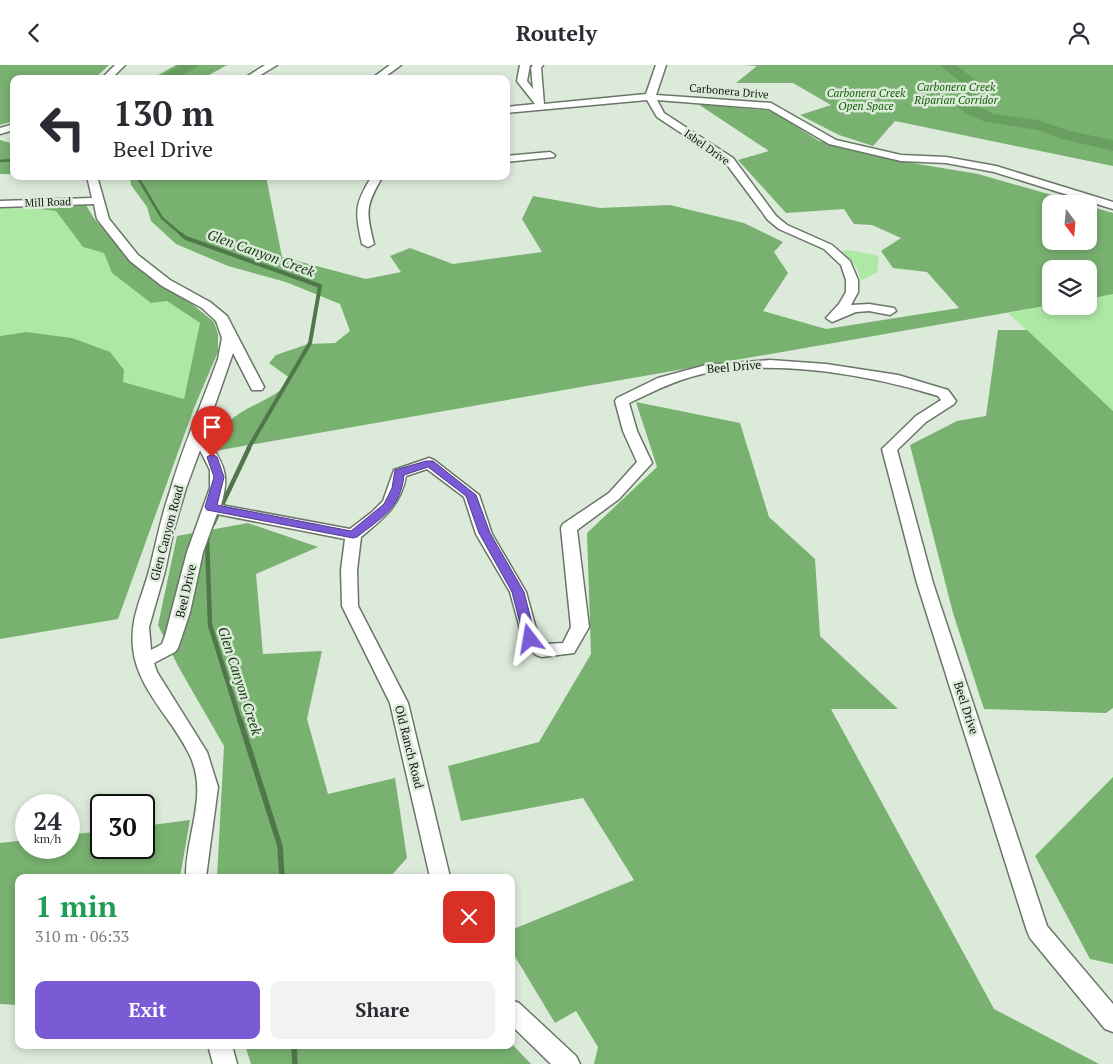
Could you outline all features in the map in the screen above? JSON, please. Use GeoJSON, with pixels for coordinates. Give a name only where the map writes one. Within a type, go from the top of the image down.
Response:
{"type":"FeatureCollection","features":[{"type":"Feature","properties":{"kind":"street"},"geometry":{"type":"LineString","coordinates":[[109,75],[120,65]]}},
{"type":"Feature","properties":{"kind":"street"},"geometry":{"type":"LineString","coordinates":[[255,75],[272,65]]}},
{"type":"Feature","properties":{"kind":"street"},"geometry":{"type":"LineString","coordinates":[[381,75],[396,65]]}},
{"type":"Feature","properties":{"kind":"street"},"geometry":{"type":"LineString","coordinates":[[525,65],[522,81],[539,103]]}},
{"type":"Feature","properties":{"kind":"street"},"geometry":{"type":"LineString","coordinates":[[538,65],[536,68],[539,103]]}},
{"type":"Feature","properties":{"kind":"street"},"geometry":{"type":"LineString","coordinates":[[650,97],[661,65]]}},
{"type":"Feature","properties":{"kind":"street","name":"Carbonera Drive"},"geometry":{"type":"LineString","coordinates":[[510,109],[539,103],[650,97],[771,106],[833,142],[901,158],[946,160],[996,169],[1113,206]]}},
{"type":"Feature","properties":{"kind":"street","name":"Isbel Drive"},"geometry":{"type":"LineString","coordinates":[[650,97],[660,115],[729,160],[772,218],[783,227],[828,247],[846,264],[852,280],[852,292]]}},
{"type":"Feature","properties":{"kind":"street"},"geometry":{"type":"LineString","coordinates":[[510,159],[550,155]]}},
{"type":"Feature","properties":{"kind":"street"},"geometry":{"type":"LineString","coordinates":[[93,180],[103,219],[134,258],[166,283],[206,305],[222,319],[257,387]]}},
{"type":"Feature","properties":{"kind":"street"},"geometry":{"type":"LineString","coordinates":[[368,244],[361,215],[368,192],[376,180]]}},
{"type":"Feature","properties":{"kind":"street","name":"Mill Road"},"geometry":{"type":"LineString","coordinates":[[0,203],[97,201]]}},
{"type":"Feature","properties":{"kind":"street","name":"Glen Canyon Road"},"geometry":{"type":"LineString","coordinates":[[196,874],[208,787],[200,757],[148,673],[140,627],[157,571],[166,529],[176,496],[225,359],[229,338],[222,319]]}},
{"type":"Feature","properties":{"kind":"street","name":"Beel Drive"},"geometry":{"type":"LineString","coordinates":[[353,535],[389,506],[397,488],[399,473],[430,463],[471,495],[484,533],[518,592],[530,639],[542,651],[568,649],[580,627],[569,528],[614,497],[645,463],[630,431],[622,401],[663,381],[710,367],[770,364],[826,368],[898,379],[943,393],[949,401],[921,419],[889,449],[925,583],[1038,931],[1113,1021]]}},
{"type":"Feature","properties":{"kind":"street","name":"Beel Drive"},"geometry":{"type":"LineString","coordinates":[[145,660],[169,648],[173,640],[188,588],[196,550],[210,512],[219,477],[212,457],[205,447],[194,445]]}},
{"type":"Feature","properties":{"kind":"street"},"geometry":{"type":"LineString","coordinates":[[210,512],[227,510],[353,535]]}},
{"type":"Feature","properties":{"kind":"street","name":"Old Ranch Road"},"geometry":{"type":"LineString","coordinates":[[353,535],[349,570],[350,606],[399,703],[439,874]]}},
{"type":"Feature","properties":{"kind":"street"},"geometry":{"type":"LineString","coordinates":[[515,1014],[568,1064]]}},
{"type":"Feature","properties":{"kind":"street"},"geometry":{"type":"LineString","coordinates":[[221,1049],[225,1064]]}},
{"type":"Feature","properties":{"kind":"green space"},"geometry":{"type":"Polygon","coordinates":[[[0,65],[109,65],[98,75],[10,75],[10,122],[0,125],[0,65]]]}},
{"type":"Feature","properties":{"kind":"green space"},"geometry":{"type":"Polygon","coordinates":[[[176,65],[227,65],[209,75],[158,75],[176,65]]]}},
{"type":"Feature","properties":{"kind":"green space","name":"Carbonera Creek Open Space"},"geometry":{"type":"Polygon","coordinates":[[[744,65],[1113,65],[1113,166],[895,121],[873,146],[839,135],[800,115],[831,105],[793,83],[736,83],[757,66],[744,65]]]}},
{"type":"Feature","properties":{"kind":"green space"},"geometry":{"type":"Polygon","coordinates":[[[698,104],[772,111],[819,141],[906,162],[978,174],[1052,195],[1042,195],[1042,250],[1098,250],[1098,209],[1113,213],[1113,294],[1097,297],[1097,260],[1042,260],[1042,307],[215,451],[223,429],[232,419],[276,393],[291,379],[269,363],[276,355],[308,344],[335,343],[350,331],[340,304],[286,282],[228,266],[176,244],[151,221],[147,207],[131,185],[130,180],[267,180],[282,257],[366,279],[401,272],[390,256],[410,248],[453,264],[542,252],[522,219],[533,196],[600,208],[670,205],[744,223],[783,242],[774,252],[788,273],[763,311],[826,329],[959,308],[927,272],[893,268],[881,251],[901,238],[872,225],[854,224],[844,209],[786,213],[738,160],[769,151],[698,104]]]}},
{"type":"Feature","properties":{"kind":"green space"},"geometry":{"type":"Polygon","coordinates":[[[0,140],[10,143],[10,174],[0,174],[0,140]]]}},
{"type":"Feature","properties":{"kind":"green space"},"geometry":{"type":"Polygon","coordinates":[[[86,205],[95,220],[137,267],[192,304],[214,322],[218,334],[218,352],[194,408],[118,619],[0,639],[0,336],[26,332],[72,338],[110,352],[124,370],[123,382],[184,399],[200,323],[167,301],[151,303],[112,273],[104,253],[83,247],[56,211],[21,207],[86,205]]]}},
{"type":"Feature","properties":{"kind":"green space"},"geometry":{"type":"Polygon","coordinates":[[[21,207],[56,211],[83,247],[104,253],[112,273],[151,303],[167,301],[200,323],[184,399],[123,382],[26,332],[0,336],[0,208],[21,207]]]}},
{"type":"Feature","properties":{"kind":"green space"},"geometry":{"type":"Polygon","coordinates":[[[847,250],[876,255],[879,258],[877,272],[861,281],[857,268],[842,251],[847,250]]]}},
{"type":"Feature","properties":{"kind":"green space"},"geometry":{"type":"Polygon","coordinates":[[[1113,294],[1113,411],[1008,313],[1042,307],[1042,315],[1097,315],[1097,297],[1113,294]]]}},
{"type":"Feature","properties":{"kind":"green space"},"geometry":{"type":"Polygon","coordinates":[[[998,330],[1027,330],[1113,411],[1113,708],[1106,713],[984,709],[953,613],[910,445],[957,421],[986,416],[998,330]]]}},
{"type":"Feature","properties":{"kind":"green space"},"geometry":{"type":"Polygon","coordinates":[[[636,402],[740,423],[769,517],[815,559],[820,636],[898,709],[831,709],[994,1009],[1099,1064],[594,1064],[598,1047],[576,1011],[555,1023],[515,957],[515,928],[634,880],[583,798],[461,821],[448,766],[539,742],[591,654],[587,533],[657,467],[636,402]]]}},
{"type":"Feature","properties":{"kind":"green space"},"geometry":{"type":"Polygon","coordinates":[[[248,523],[318,547],[256,574],[263,654],[322,651],[307,719],[328,794],[395,778],[407,858],[393,874],[217,874],[224,746],[178,666],[158,625],[177,536],[248,523]]]}},
{"type":"Feature","properties":{"kind":"green space"},"geometry":{"type":"Polygon","coordinates":[[[1113,777],[1113,964],[1090,959],[1035,856],[1113,777]]]}},
{"type":"Feature","properties":{"kind":"green space"},"geometry":{"type":"Polygon","coordinates":[[[190,820],[181,874],[15,874],[15,1005],[0,1004],[0,843],[15,841],[15,859],[80,859],[80,834],[90,832],[90,859],[155,859],[155,825],[190,820]]]}},
{"type":"Feature","properties":{"kind":"green space"},"geometry":{"type":"Polygon","coordinates":[[[515,1047],[531,1064],[251,1064],[246,1049],[515,1049],[515,1047]]]}},
{"type":"Feature","properties":{"kind":"waterway"},"geometry":{"type":"LineString","coordinates":[[172,75],[191,65]]}},
{"type":"Feature","properties":{"kind":"waterway"},"geometry":{"type":"LineString","coordinates":[[947,65],[974,86],[961,103],[971,110],[989,118],[1042,126],[1063,134],[1113,146]]}},
{"type":"Feature","properties":{"kind":"waterway"},"geometry":{"type":"LineString","coordinates":[[0,161],[10,160]]}},
{"type":"Feature","properties":{"kind":"waterway","name":"Glen Canyon Creek"},"geometry":{"type":"LineString","coordinates":[[139,180],[162,218],[182,235]]}},
{"type":"Feature","properties":{"kind":"waterway","name":"Glen Canyon Creek"},"geometry":{"type":"LineString","coordinates":[[181,234],[186,238],[320,286],[310,343],[248,449]]}},
{"type":"Feature","properties":{"kind":"waterway","name":"Glen Canyon Creek"},"geometry":{"type":"LineString","coordinates":[[213,524],[249,448]]}},
{"type":"Feature","properties":{"kind":"waterway","name":"Glen Canyon Creek"},"geometry":{"type":"LineString","coordinates":[[207,537],[210,625],[240,721]]}},
{"type":"Feature","properties":{"kind":"waterway","name":"Glen Canyon Creek"},"geometry":{"type":"LineString","coordinates":[[240,720],[280,846],[282,874]]}},
{"type":"Feature","properties":{"kind":"waterway","name":"Glen Canyon Creek"},"geometry":{"type":"LineString","coordinates":[[294,1049],[295,1064]]}},
{"type":"Feature","properties":{"kind":"route"},"geometry":{"type":"LineString","coordinates":[[212,457],[219,477],[211,507],[353,535],[389,506],[397,488],[399,473],[430,463],[471,495],[484,533],[518,592],[530,639]]}},
{"type":"Feature","properties":{"kind":"park label","name":"Carbonera Creek Riparian Corridor"},"geometry":{"type":"Point","coordinates":[956,93]}}]}
